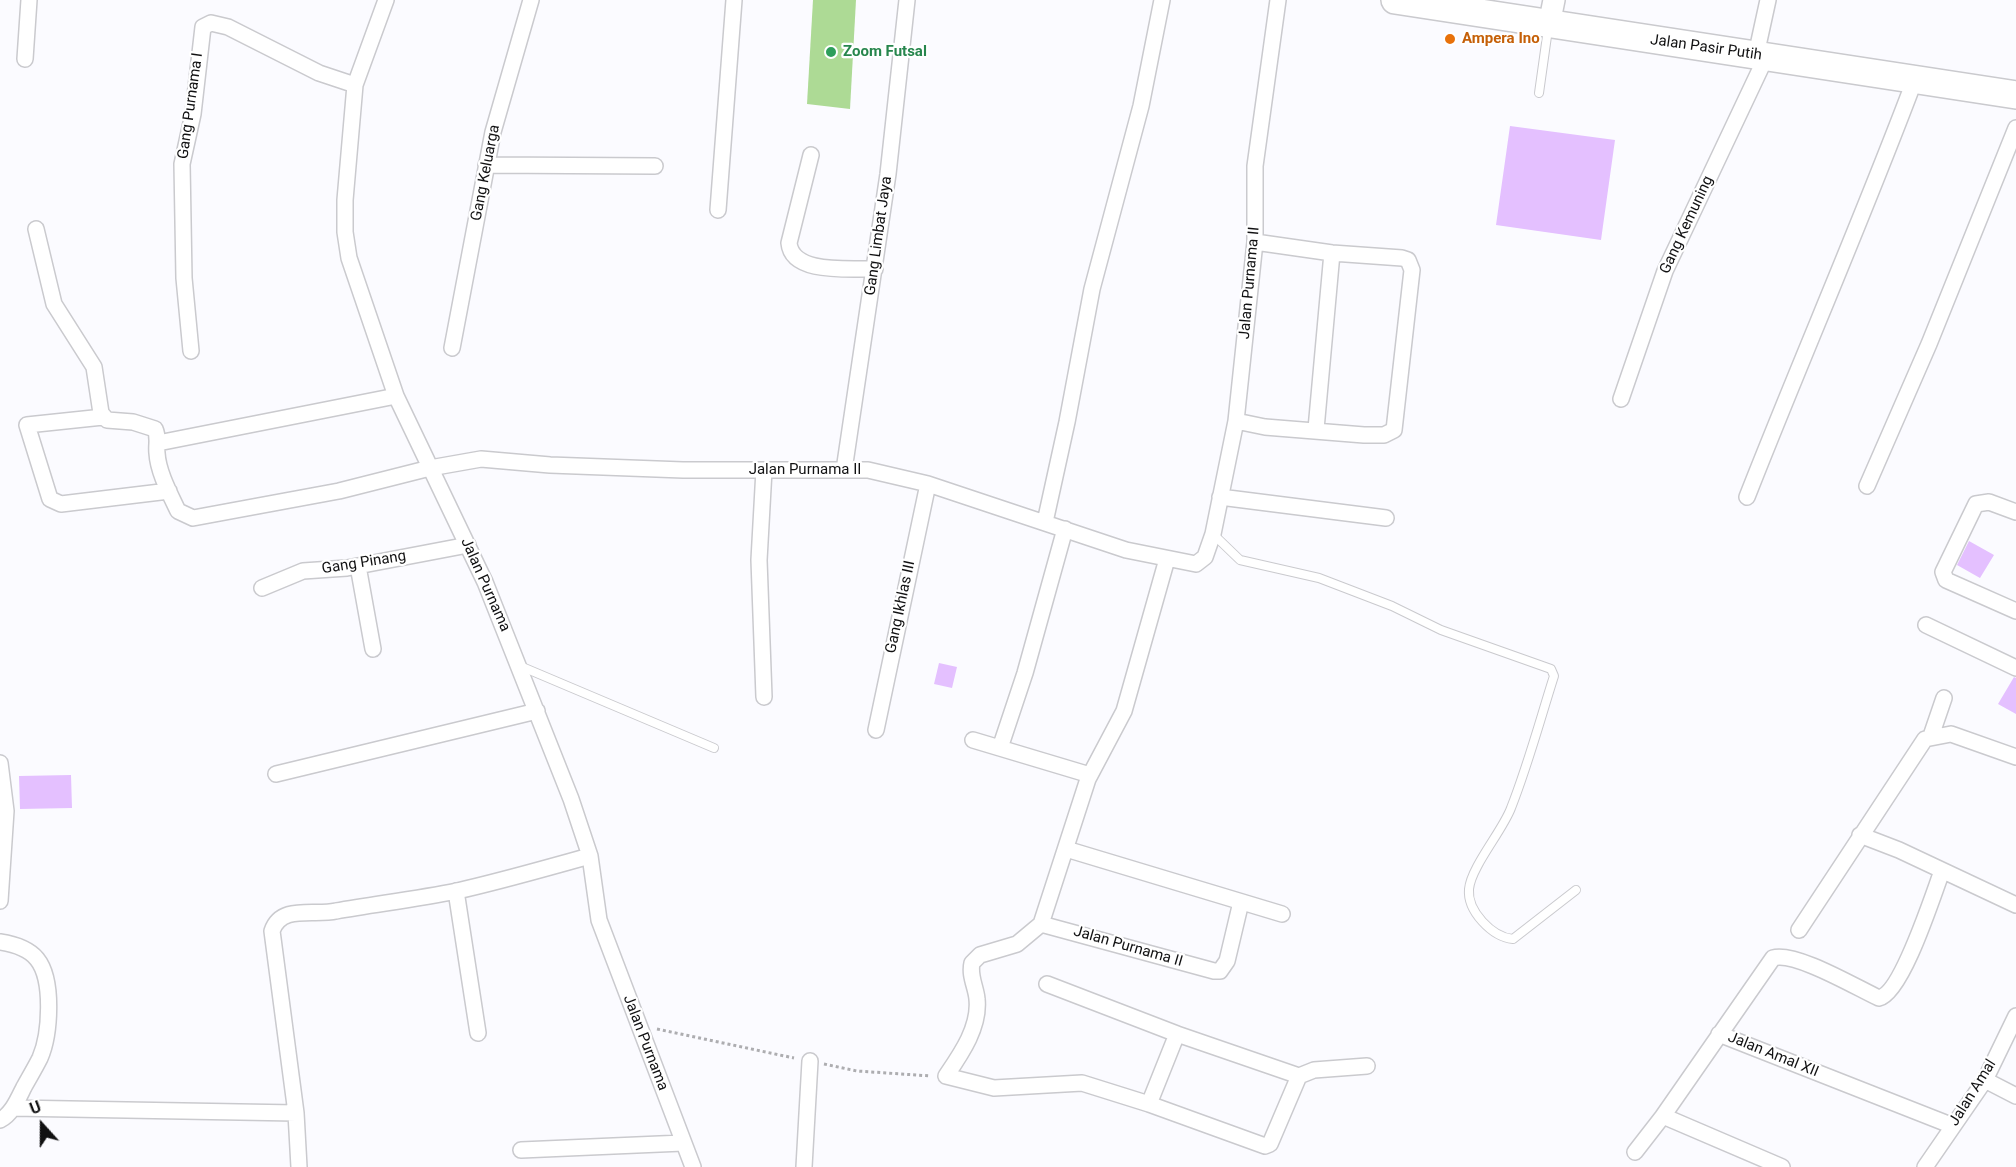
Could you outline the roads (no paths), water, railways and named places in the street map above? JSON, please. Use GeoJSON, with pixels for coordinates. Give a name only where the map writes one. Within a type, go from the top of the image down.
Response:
{"type":"FeatureCollection","features":[{"type":"Feature","properties":{"kind":"highway","name":"Jalan Pasir Putih"},"geometry":{"type":"LineString","coordinates":[[1395,0],[1551,12],[1761,56],[2016,95]]}},
{"type":"Feature","properties":{"kind":"street"},"geometry":{"type":"LineString","coordinates":[[25,59],[29,0]]}},
{"type":"Feature","properties":{"kind":"street","name":"Jalan Purnama"},"geometry":{"type":"LineString","coordinates":[[386,0],[355,85],[345,232],[349,258],[396,396],[468,545],[520,666],[590,856],[599,920],[637,1025],[693,1167]]}},
{"type":"Feature","properties":{"kind":"street","name":"Gang Keluarga"},"geometry":{"type":"LineString","coordinates":[[452,348],[492,132],[531,0]]}},
{"type":"Feature","properties":{"kind":"street"},"geometry":{"type":"LineString","coordinates":[[718,210],[734,0]]}},
{"type":"Feature","properties":{"kind":"street","name":"Gang Limbat Jaya"},"geometry":{"type":"LineString","coordinates":[[844,470],[875,269],[907,0]]}},
{"type":"Feature","properties":{"kind":"street"},"geometry":{"type":"LineString","coordinates":[[1045,522],[1070,411],[1092,289],[1141,106],[1162,0]]}},
{"type":"Feature","properties":{"kind":"street","name":"Jalan Purnama II"},"geometry":{"type":"LineString","coordinates":[[158,443],[157,453],[178,511],[193,518],[339,491],[430,468],[481,459],[583,466],[868,470],[928,484],[1126,550],[1190,564],[1201,561],[1213,534],[1236,421],[1256,242],[1255,166],[1278,0]]}},
{"type":"Feature","properties":{"kind":"street","name":"Gang Kemuning"},"geometry":{"type":"LineString","coordinates":[[1621,399],[1665,271],[1761,56],[1768,0]]}},
{"type":"Feature","properties":{"kind":"street","name":"Gang Purnama I"},"geometry":{"type":"LineString","coordinates":[[192,351],[184,278],[182,164],[193,114],[203,27],[211,23],[228,27],[319,74],[355,85]]}},
{"type":"Feature","properties":{"kind":"street"},"geometry":{"type":"LineString","coordinates":[[1747,498],[1796,372],[1848,253],[1915,79]]}},
{"type":"Feature","properties":{"kind":"street"},"geometry":{"type":"LineString","coordinates":[[1867,486],[1929,344],[2016,128]]}},
{"type":"Feature","properties":{"kind":"street"},"geometry":{"type":"LineString","coordinates":[[811,155],[789,243],[792,254],[798,261],[809,265],[875,269]]}},
{"type":"Feature","properties":{"kind":"street"},"geometry":{"type":"LineString","coordinates":[[486,165],[655,166]]}},
{"type":"Feature","properties":{"kind":"street"},"geometry":{"type":"LineString","coordinates":[[36,230],[54,304],[94,367],[103,417]]}},
{"type":"Feature","properties":{"kind":"street"},"geometry":{"type":"LineString","coordinates":[[1236,421],[1265,427],[1384,435],[1394,430],[1412,270],[1408,260],[1402,258],[1332,253],[1256,242]]}},
{"type":"Feature","properties":{"kind":"street"},"geometry":{"type":"LineString","coordinates":[[1316,429],[1332,253]]}},
{"type":"Feature","properties":{"kind":"street"},"geometry":{"type":"LineString","coordinates":[[169,491],[62,504],[50,499],[27,425],[103,417],[133,422],[155,429],[158,443],[396,396]]}},
{"type":"Feature","properties":{"kind":"street"},"geometry":{"type":"LineString","coordinates":[[764,470],[759,560],[764,697]]}},
{"type":"Feature","properties":{"kind":"street","name":"Gang Ikhlas III"},"geometry":{"type":"LineString","coordinates":[[876,730],[928,484]]}},
{"type":"Feature","properties":{"kind":"street"},"geometry":{"type":"LineString","coordinates":[[1220,497],[1386,518]]}},
{"type":"Feature","properties":{"kind":"street"},"geometry":{"type":"LineString","coordinates":[[2016,512],[1989,502],[1977,504],[1943,575],[1946,580],[2016,611]]}},
{"type":"Feature","properties":{"kind":"street"},"geometry":{"type":"LineString","coordinates":[[1000,748],[1025,673],[1065,529]]}},
{"type":"Feature","properties":{"kind":"street","name":"Gang Pinang"},"geometry":{"type":"LineString","coordinates":[[262,588],[303,571],[358,566],[468,545]]}},
{"type":"Feature","properties":{"kind":"street"},"geometry":{"type":"LineString","coordinates":[[1167,558],[1124,711],[1090,775],[1041,924],[1017,944],[980,955],[972,963],[977,998],[976,1015],[963,1048],[946,1076],[994,1088],[1082,1083],[1149,1104],[1265,1146],[1270,1144],[1299,1076]]}},
{"type":"Feature","properties":{"kind":"street"},"geometry":{"type":"LineString","coordinates":[[358,566],[373,649]]}},
{"type":"Feature","properties":{"kind":"street"},"geometry":{"type":"LineString","coordinates":[[1926,625],[2016,668]]}},
{"type":"Feature","properties":{"kind":"street"},"geometry":{"type":"LineString","coordinates":[[1931,736],[1944,698]]}},
{"type":"Feature","properties":{"kind":"street"},"geometry":{"type":"LineString","coordinates":[[276,774],[537,711]]}},
{"type":"Feature","properties":{"kind":"street"},"geometry":{"type":"LineString","coordinates":[[1799,930],[1919,743],[1931,736],[1951,734],[2016,757]]}},
{"type":"Feature","properties":{"kind":"street"},"geometry":{"type":"LineString","coordinates":[[973,740],[1090,775]]}},
{"type":"Feature","properties":{"kind":"street"},"geometry":{"type":"LineString","coordinates":[[0,763],[6,811],[0,901]]}},
{"type":"Feature","properties":{"kind":"street"},"geometry":{"type":"LineString","coordinates":[[1860,835],[2016,905]]}},
{"type":"Feature","properties":{"kind":"street"},"geometry":{"type":"LineString","coordinates":[[1066,849],[1282,914]]}},
{"type":"Feature","properties":{"kind":"street"},"geometry":{"type":"LineString","coordinates":[[299,1167],[296,1113],[272,931],[274,924],[288,914],[296,912],[331,912],[456,891],[590,856]]}},
{"type":"Feature","properties":{"kind":"street","name":"Jalan Amal XII"},"geometry":{"type":"LineString","coordinates":[[1942,871],[1902,972],[1888,994],[1879,998],[1798,960],[1778,956],[1768,962],[1719,1034],[1953,1126]]}},
{"type":"Feature","properties":{"kind":"street"},"geometry":{"type":"LineString","coordinates":[[456,891],[478,1032]]}},
{"type":"Feature","properties":{"kind":"street","name":"Jalan Purnama II"},"geometry":{"type":"LineString","coordinates":[[1041,924],[1214,971],[1220,970],[1227,962],[1241,902]]}},
{"type":"Feature","properties":{"kind":"street"},"geometry":{"type":"LineString","coordinates":[[0,942],[17,945],[37,958],[44,971],[48,1010],[47,1031],[40,1057],[13,1108],[0,1120]]}},
{"type":"Feature","properties":{"kind":"street"},"geometry":{"type":"LineString","coordinates":[[1047,984],[1177,1034],[1299,1076],[1314,1070],[1367,1066]]}},
{"type":"Feature","properties":{"kind":"street","name":"Jalan Amal"},"geometry":{"type":"LineString","coordinates":[[1925,1167],[1984,1080],[2016,1016]]}},
{"type":"Feature","properties":{"kind":"street"},"geometry":{"type":"LineString","coordinates":[[1149,1104],[1177,1034]]}},
{"type":"Feature","properties":{"kind":"street"},"geometry":{"type":"LineString","coordinates":[[1635,1152],[1663,1116],[1719,1034]]}},
{"type":"Feature","properties":{"kind":"street"},"geometry":{"type":"LineString","coordinates":[[804,1167],[810,1061]]}},
{"type":"Feature","properties":{"kind":"street"},"geometry":{"type":"LineString","coordinates":[[1984,1080],[2016,1096]]}},
{"type":"Feature","properties":{"kind":"street"},"geometry":{"type":"LineString","coordinates":[[13,1108],[296,1113]]}},
{"type":"Feature","properties":{"kind":"street"},"geometry":{"type":"LineString","coordinates":[[1663,1116],[1782,1167]]}},
{"type":"Feature","properties":{"kind":"street"},"geometry":{"type":"LineString","coordinates":[[521,1150],[683,1143]]}},
{"type":"Feature","properties":{"kind":"lane"},"geometry":{"type":"LineString","coordinates":[[1539,93],[1551,12]]}},
{"type":"Feature","properties":{"kind":"lane"},"geometry":{"type":"LineString","coordinates":[[1213,534],[1240,560],[1318,578],[1392,606],[1441,630],[1551,669],[1554,676],[1511,809],[1470,883],[1469,899],[1473,909],[1498,936],[1514,939],[1576,890]]}},
{"type":"Feature","properties":{"kind":"lane"},"geometry":{"type":"LineString","coordinates":[[520,666],[714,748]]}},
{"type":"Feature","properties":{"kind":"place","name":"Ampera Ino"},"geometry":{"type":"Point","coordinates":[1450,39]}},
{"type":"Feature","properties":{"kind":"place","name":"Zoom Futsal"},"geometry":{"type":"Point","coordinates":[831,52]}}]}
